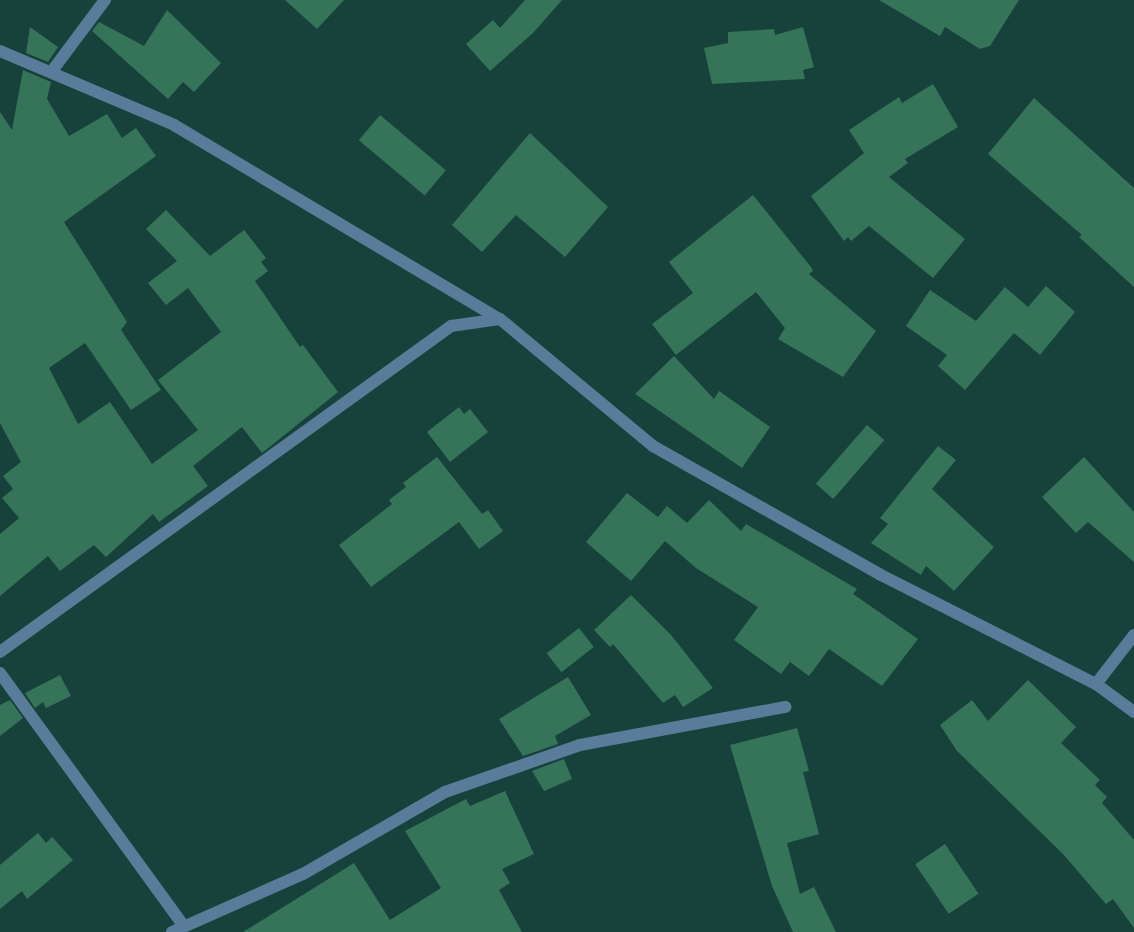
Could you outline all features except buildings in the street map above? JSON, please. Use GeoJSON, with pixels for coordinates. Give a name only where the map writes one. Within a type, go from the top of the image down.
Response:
{"type":"FeatureCollection","features":[{"type":"Feature","properties":{"kind":"street"},"geometry":{"type":"LineString","coordinates":[[52,71],[105,0]]}},
{"type":"Feature","properties":{"kind":"street"},"geometry":{"type":"LineString","coordinates":[[0,51],[52,71],[174,125],[500,319],[653,446],[881,575],[1096,684],[1134,711]]}},
{"type":"Feature","properties":{"kind":"street"},"geometry":{"type":"LineString","coordinates":[[0,652],[452,326],[500,319]]}},
{"type":"Feature","properties":{"kind":"street"},"geometry":{"type":"LineString","coordinates":[[1096,684],[1134,635]]}},
{"type":"Feature","properties":{"kind":"street"},"geometry":{"type":"LineString","coordinates":[[0,673],[183,926]]}},
{"type":"Feature","properties":{"kind":"street"},"geometry":{"type":"LineString","coordinates":[[172,932],[303,874],[445,792],[580,745],[786,707]]}}]}
